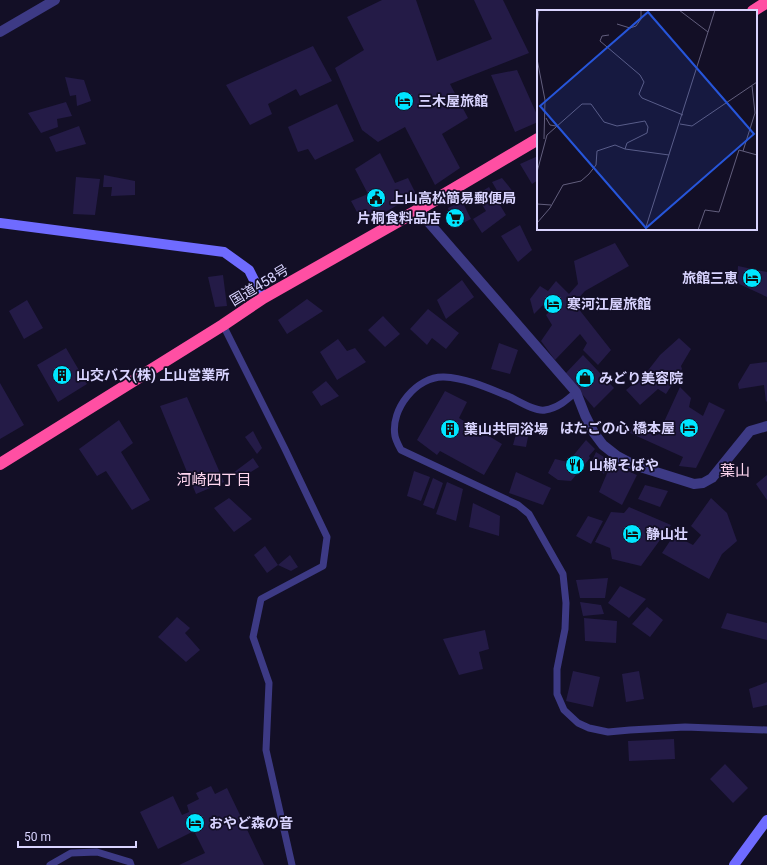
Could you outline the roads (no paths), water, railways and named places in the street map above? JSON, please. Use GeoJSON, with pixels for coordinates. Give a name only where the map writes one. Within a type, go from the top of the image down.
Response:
{"type":"FeatureCollection","features":[{"type":"Feature","properties":{"kind":"highway"},"geometry":{"type":"LineString","coordinates":[[754,10],[767,2]]}},
{"type":"Feature","properties":{"kind":"highway","name":"国道458号"},"geometry":{"type":"LineString","coordinates":[[0,464],[223,325],[263,298],[418,210],[537,140]]}},
{"type":"Feature","properties":{"kind":"street"},"geometry":{"type":"LineString","coordinates":[[0,32],[55,0]]}},
{"type":"Feature","properties":{"kind":"street"},"geometry":{"type":"LineString","coordinates":[[418,210],[576,392],[594,433],[603,445],[617,456],[634,465],[694,484],[703,483],[712,478],[750,431],[767,426]]}},
{"type":"Feature","properties":{"kind":"street"},"geometry":{"type":"LineString","coordinates":[[0,223],[224,252],[249,270],[263,298]]}},
{"type":"Feature","properties":{"kind":"street"},"geometry":{"type":"LineString","coordinates":[[734,865],[767,820]]}},
{"type":"Feature","properties":{"kind":"lane"},"geometry":{"type":"LineString","coordinates":[[223,325],[285,449],[326,537],[323,566],[261,599],[253,637],[269,683],[266,750],[292,865]]}},
{"type":"Feature","properties":{"kind":"lane"},"geometry":{"type":"LineString","coordinates":[[576,392],[562,404],[544,411],[528,406],[473,382],[444,377],[430,379],[414,388],[404,401],[396,418],[395,436],[401,450],[518,505],[529,514],[563,574],[566,603],[565,628],[557,670],[557,694],[564,710],[578,723],[589,728],[608,732],[685,727],[767,730]]}},
{"type":"Feature","properties":{"kind":"lane"},"geometry":{"type":"LineString","coordinates":[[50,865],[71,853],[96,852],[130,862],[131,865]]}},
{"type":"Feature","properties":{"kind":"place","name":"三木屋旅館"},"geometry":{"type":"Point","coordinates":[404,101]}},
{"type":"Feature","properties":{"kind":"place","name":"上山高松簡易郵便局"},"geometry":{"type":"Point","coordinates":[376,198]}},
{"type":"Feature","properties":{"kind":"place","name":"片桐食料品店"},"geometry":{"type":"Point","coordinates":[455,218]}},
{"type":"Feature","properties":{"kind":"place","name":"旅館三恵"},"geometry":{"type":"Point","coordinates":[752,278]}},
{"type":"Feature","properties":{"kind":"place","name":"寒河江屋旅館"},"geometry":{"type":"Point","coordinates":[553,304]}},
{"type":"Feature","properties":{"kind":"place","name":"山交バス(株) 上山営業所"},"geometry":{"type":"Point","coordinates":[62,375]}},
{"type":"Feature","properties":{"kind":"place","name":"みどり美容院"},"geometry":{"type":"Point","coordinates":[585,378]}},
{"type":"Feature","properties":{"kind":"place","name":"はたごの心 橋本屋"},"geometry":{"type":"Point","coordinates":[689,428]}},
{"type":"Feature","properties":{"kind":"place","name":"葉山共同浴場"},"geometry":{"type":"Point","coordinates":[450,429]}},
{"type":"Feature","properties":{"kind":"place","name":"山椒そばや"},"geometry":{"type":"Point","coordinates":[575,465]}},
{"type":"Feature","properties":{"kind":"place","name":"静山壮"},"geometry":{"type":"Point","coordinates":[632,534]}},
{"type":"Feature","properties":{"kind":"place","name":"おやど森の音"},"geometry":{"type":"Point","coordinates":[195,823]}},
{"type":"Feature","properties":{"kind":"district","name":"葉山"},"geometry":{"type":"Point","coordinates":[735,471]}},
{"type":"Feature","properties":{"kind":"district","name":"河崎四丁目"},"geometry":{"type":"Point","coordinates":[214,480]}}]}
